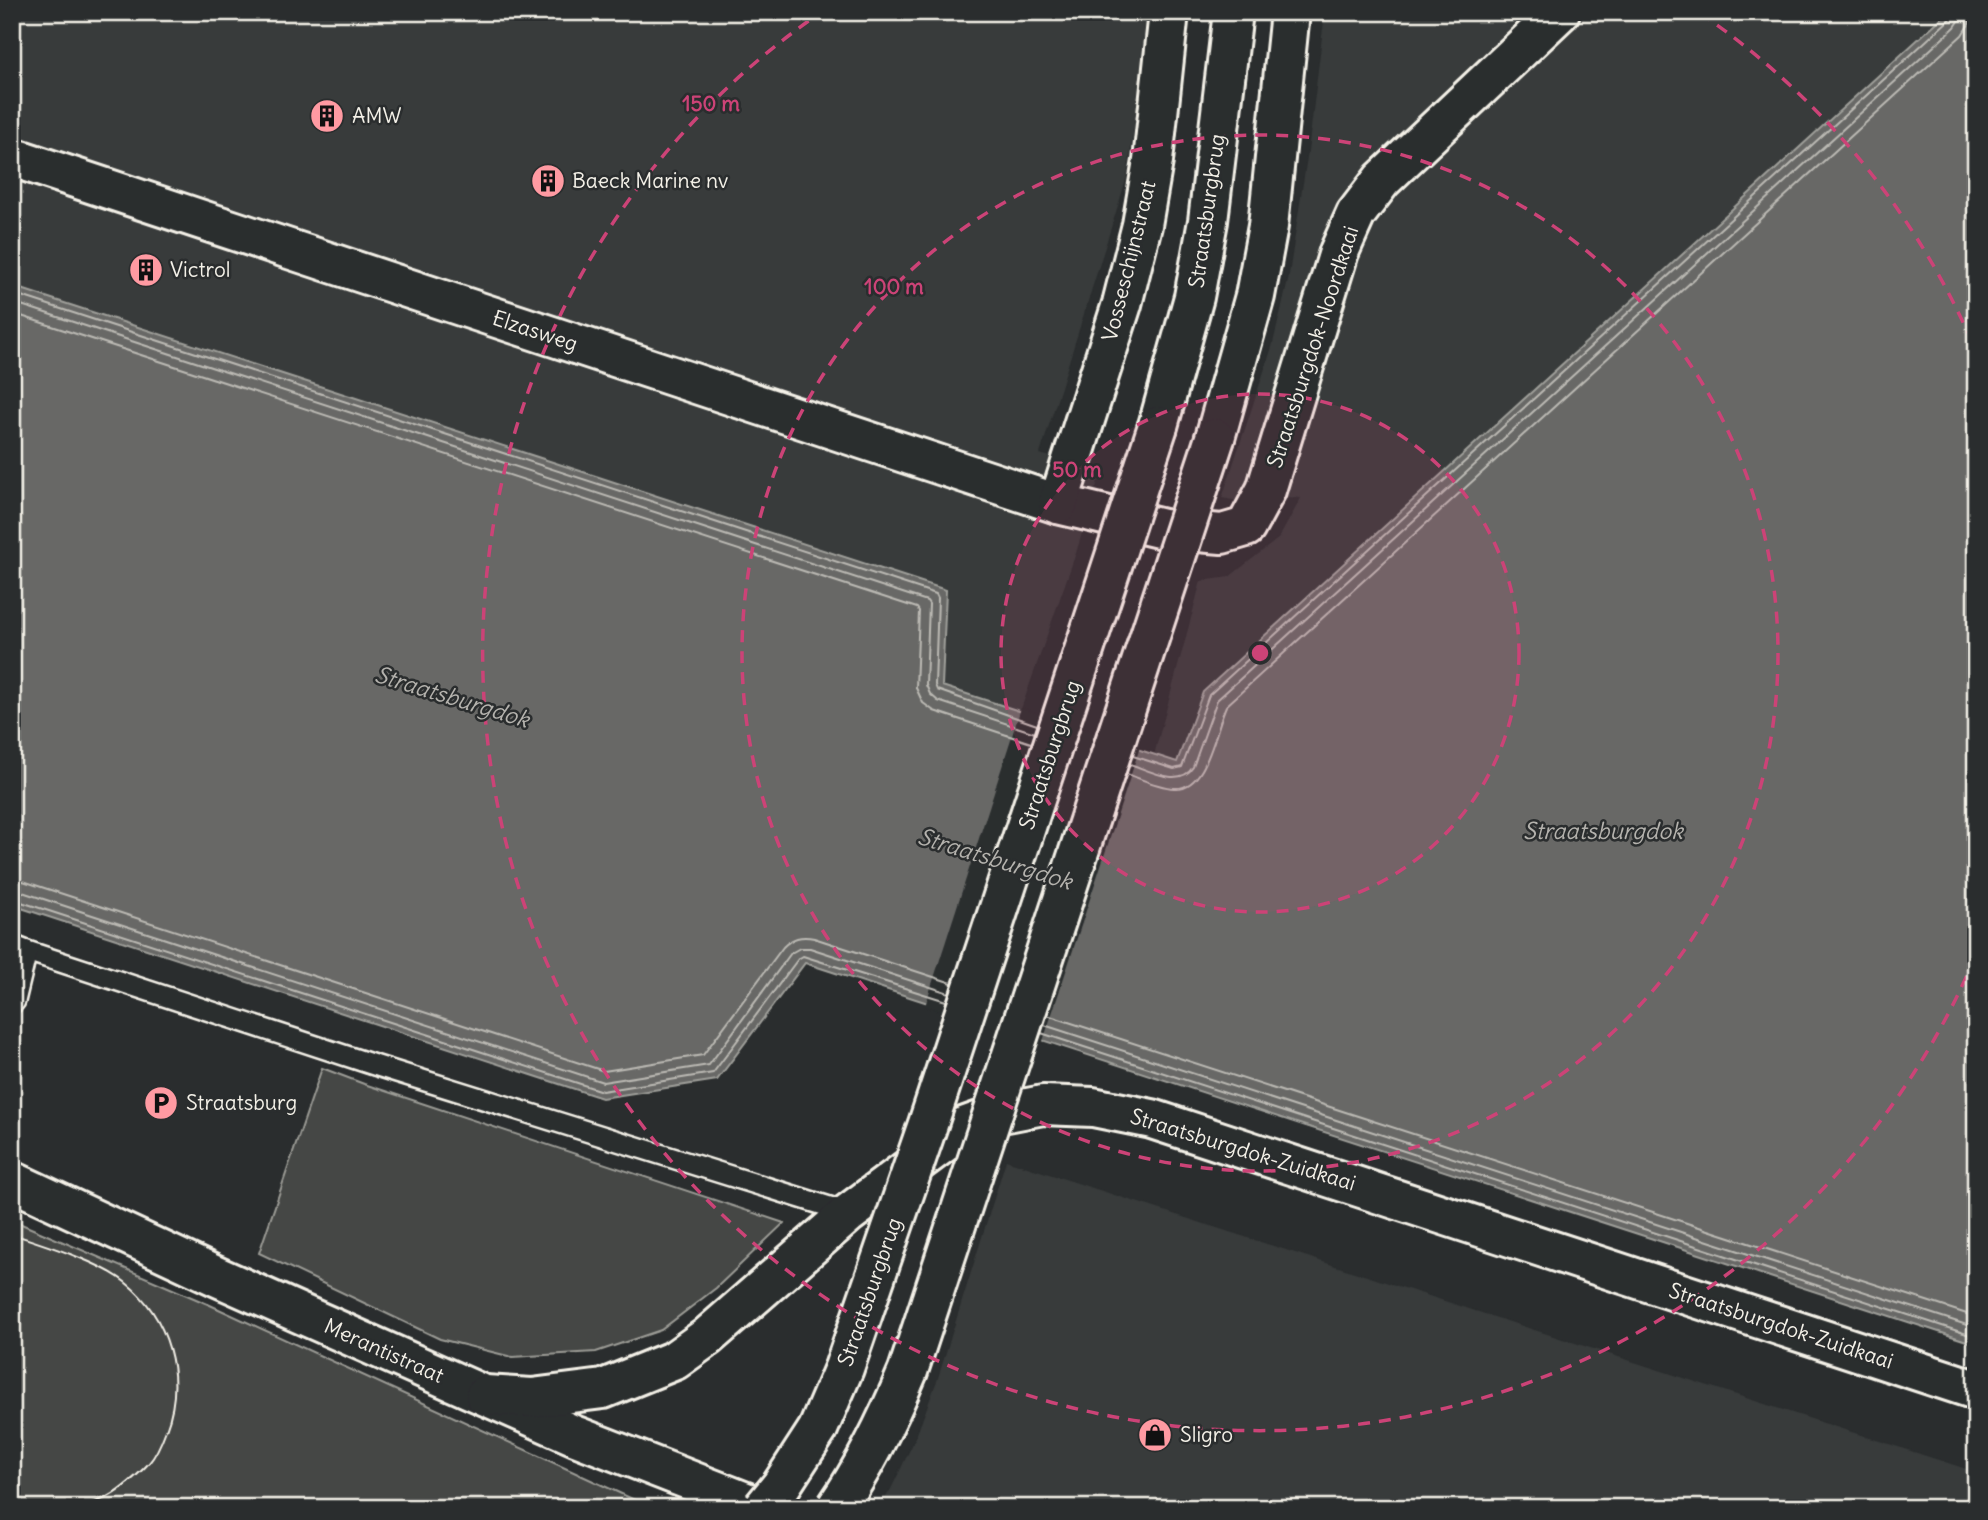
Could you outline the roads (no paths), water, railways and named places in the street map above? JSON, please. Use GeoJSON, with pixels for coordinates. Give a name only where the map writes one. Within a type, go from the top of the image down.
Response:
{"type":"FeatureCollection","features":[{"type":"Feature","properties":{"kind":"street","name":"Vosseschijnstraat"},"geometry":{"type":"LineString","coordinates":[[1058,503],[1122,304],[1142,225],[1153,161],[1169,12]]}},
{"type":"Feature","properties":{"kind":"street","name":"Straatsburgbrug"},"geometry":{"type":"LineString","coordinates":[[762,1508],[781,1486],[818,1429],[844,1368],[928,1124],[1158,426],[1194,297],[1209,221],[1233,12]]}},
{"type":"Feature","properties":{"kind":"street"},"geometry":{"type":"LineString","coordinates":[[836,1508],[884,1428],[908,1371],[1215,438],[1252,309],[1268,226],[1290,12]]}},
{"type":"Feature","properties":{"kind":"street","name":"Straatsburgdok-Noordkaai"},"geometry":{"type":"LineString","coordinates":[[1058,503],[1163,529],[1222,534],[1246,527],[1266,490],[1339,252],[1356,214],[1382,180],[1560,12]]}},
{"type":"Feature","properties":{"kind":"street","name":"Elzasweg"},"geometry":{"type":"LineString","coordinates":[[12,157],[1058,503]]}},
{"type":"Feature","properties":{"kind":"street","name":"Straatsburgdok-Zuidkaai"},"geometry":{"type":"LineString","coordinates":[[485,1395],[532,1398],[603,1389],[675,1360],[707,1337],[849,1213],[966,1126],[1002,1113],[1044,1105],[1093,1107],[1152,1119],[1976,1390]]}},
{"type":"Feature","properties":{"kind":"street","name":"Merantistraat"},"geometry":{"type":"LineString","coordinates":[[12,1181],[218,1277],[576,1436],[762,1508]]}},
{"type":"Feature","properties":{"kind":"lane"},"geometry":{"type":"LineString","coordinates":[[12,1004],[15,1001],[20,948],[372,1065],[849,1213]]}},
{"type":"Feature","properties":{"kind":"water","name":"Straatsburgdok"},"geometry":{"type":"Polygon","coordinates":[[[1948,12],[1976,12],[1976,1344],[805,963],[717,1080],[602,1098],[12,905],[12,286],[946,590],[942,686],[1177,762],[1203,692],[1948,12]]]}},
{"type":"Feature","properties":{"kind":"tram line"},"geometry":{"type":"LineString","coordinates":[[12,1234],[86,1261],[125,1282],[153,1312],[170,1349],[174,1389],[172,1410],[157,1452],[145,1467],[118,1490],[108,1497],[78,1508]]}},
{"type":"Feature","properties":{"kind":"place","name":"AMW"},"geometry":{"type":"Point","coordinates":[327,116]}},
{"type":"Feature","properties":{"kind":"place","name":"Baeck Marine nv"},"geometry":{"type":"Point","coordinates":[548,181]}},
{"type":"Feature","properties":{"kind":"place","name":"Victrol"},"geometry":{"type":"Point","coordinates":[146,270]}},
{"type":"Feature","properties":{"kind":"place","name":"Straatsburg"},"geometry":{"type":"Point","coordinates":[161,1103]}},
{"type":"Feature","properties":{"kind":"place","name":"Sligro"},"geometry":{"type":"Point","coordinates":[1155,1435]}}]}
